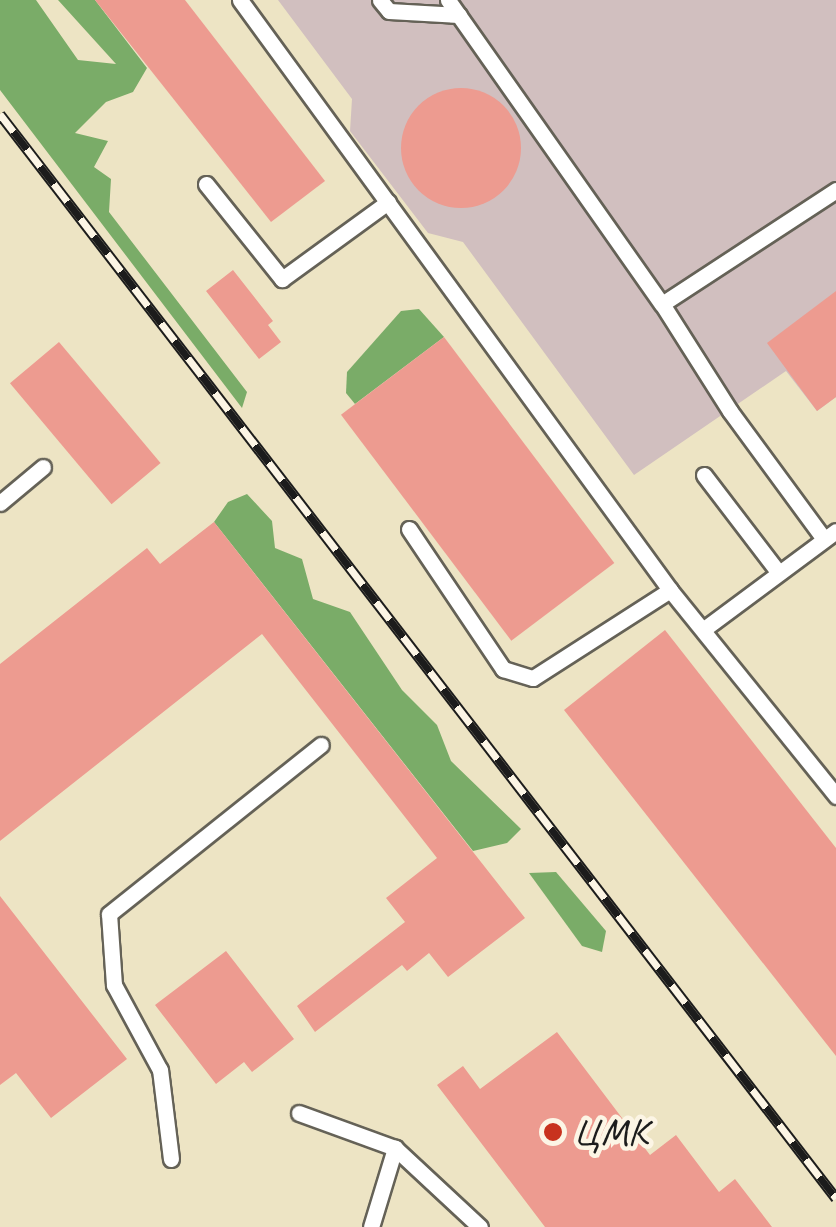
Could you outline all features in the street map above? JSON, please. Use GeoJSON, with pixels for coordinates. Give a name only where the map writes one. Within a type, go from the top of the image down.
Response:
{"type":"FeatureCollection","features":[{"type":"Feature","properties":{"kind":"lane"},"geometry":{"type":"LineString","coordinates":[[240,0],[670,590],[836,796]]}},
{"type":"Feature","properties":{"kind":"lane"},"geometry":{"type":"LineString","coordinates":[[380,0],[389,11],[459,15]]}},
{"type":"Feature","properties":{"kind":"lane"},"geometry":{"type":"LineString","coordinates":[[448,0],[662,304],[730,411],[830,535],[704,628]]}},
{"type":"Feature","properties":{"kind":"lane"},"geometry":{"type":"LineString","coordinates":[[206,184],[282,278],[388,202]]}},
{"type":"Feature","properties":{"kind":"lane"},"geometry":{"type":"LineString","coordinates":[[662,304],[836,190]]}},
{"type":"Feature","properties":{"kind":"lane"},"geometry":{"type":"LineString","coordinates":[[0,503],[43,468]]}},
{"type":"Feature","properties":{"kind":"lane"},"geometry":{"type":"LineString","coordinates":[[704,476],[779,573]]}},
{"type":"Feature","properties":{"kind":"lane"},"geometry":{"type":"LineString","coordinates":[[409,530],[503,669],[533,678],[670,590]]}},
{"type":"Feature","properties":{"kind":"lane"},"geometry":{"type":"LineString","coordinates":[[171,1159],[160,1070],[114,984],[109,914],[321,745]]}},
{"type":"Feature","properties":{"kind":"lane"},"geometry":{"type":"LineString","coordinates":[[299,1114],[395,1148],[480,1227]]}},
{"type":"Feature","properties":{"kind":"lane"},"geometry":{"type":"LineString","coordinates":[[371,1227],[395,1148]]}},
{"type":"Feature","properties":{"kind":"shaded area"},"geometry":{"type":"Polygon","coordinates":[[[278,0],[836,0],[836,397],[817,411],[786,371],[634,475],[463,242],[428,233],[350,131],[352,99],[278,0]]]}},
{"type":"Feature","properties":{"kind":"green space"},"geometry":{"type":"Polygon","coordinates":[[[0,0],[36,0],[78,60],[116,64],[58,0],[95,0],[147,68],[133,92],[106,102],[75,133],[108,141],[94,167],[111,179],[109,212],[247,392],[242,408],[0,90],[0,0]]]}},
{"type":"Feature","properties":{"kind":"green space"},"geometry":{"type":"Polygon","coordinates":[[[419,309],[444,337],[355,404],[346,393],[347,372],[401,311],[419,309]]]}},
{"type":"Feature","properties":{"kind":"green space"},"geometry":{"type":"Polygon","coordinates":[[[247,494],[272,521],[275,548],[302,559],[313,599],[350,612],[402,690],[437,725],[451,761],[521,829],[507,843],[473,851],[214,522],[228,502],[247,494]]]}},
{"type":"Feature","properties":{"kind":"green space"},"geometry":{"type":"Polygon","coordinates":[[[556,872],[606,931],[602,952],[582,946],[529,873],[556,872]]]}},
{"type":"Feature","properties":{"kind":"building"},"geometry":{"type":"Polygon","coordinates":[[[95,0],[185,0],[325,181],[271,222],[95,0]]]}},
{"type":"Feature","properties":{"kind":"building"},"geometry":{"type":"Polygon","coordinates":[[[461,88],[484,92],[504,105],[517,125],[521,148],[517,171],[504,191],[484,204],[461,208],[438,204],[418,191],[405,171],[401,148],[405,125],[418,105],[438,92],[461,88]]]}},
{"type":"Feature","properties":{"kind":"building"},"geometry":{"type":"Polygon","coordinates":[[[233,270],[273,321],[268,325],[281,342],[259,359],[206,291],[233,270]]]}},
{"type":"Feature","properties":{"kind":"building"},"geometry":{"type":"Polygon","coordinates":[[[836,291],[836,397],[817,411],[767,343],[836,291]]]}},
{"type":"Feature","properties":{"kind":"building"},"geometry":{"type":"Polygon","coordinates":[[[444,337],[614,563],[511,641],[341,415],[444,337]]]}},
{"type":"Feature","properties":{"kind":"building"},"geometry":{"type":"Polygon","coordinates":[[[59,342],[161,463],[112,504],[10,383],[59,342]]]}},
{"type":"Feature","properties":{"kind":"building"},"geometry":{"type":"Polygon","coordinates":[[[214,522],[525,918],[448,977],[429,953],[407,971],[402,965],[315,1032],[297,1006],[405,922],[386,898],[437,858],[262,634],[0,841],[0,664],[147,548],[160,564],[214,522]]]}},
{"type":"Feature","properties":{"kind":"building"},"geometry":{"type":"Polygon","coordinates":[[[665,630],[836,848],[836,1056],[564,710],[665,630]]]}},
{"type":"Feature","properties":{"kind":"building"},"geometry":{"type":"Polygon","coordinates":[[[0,896],[127,1059],[51,1118],[16,1073],[0,1085],[0,896]]]}},
{"type":"Feature","properties":{"kind":"building"},"geometry":{"type":"Polygon","coordinates":[[[226,951],[294,1039],[252,1072],[244,1062],[216,1084],[155,1005],[226,951]]]}},
{"type":"Feature","properties":{"kind":"building","name":"ЦМК"},"geometry":{"type":"Polygon","coordinates":[[[557,1032],[650,1155],[676,1135],[719,1192],[735,1179],[772,1227],[545,1227],[437,1085],[463,1066],[480,1089],[557,1032]]]}},
{"type":"Feature","properties":{"kind":"railway"},"geometry":{"type":"LineString","coordinates":[[0,114],[836,1198]]}},
{"type":"Feature","properties":{"kind":"place","name":"ЦМК"},"geometry":{"type":"Point","coordinates":[553,1132]}}]}
